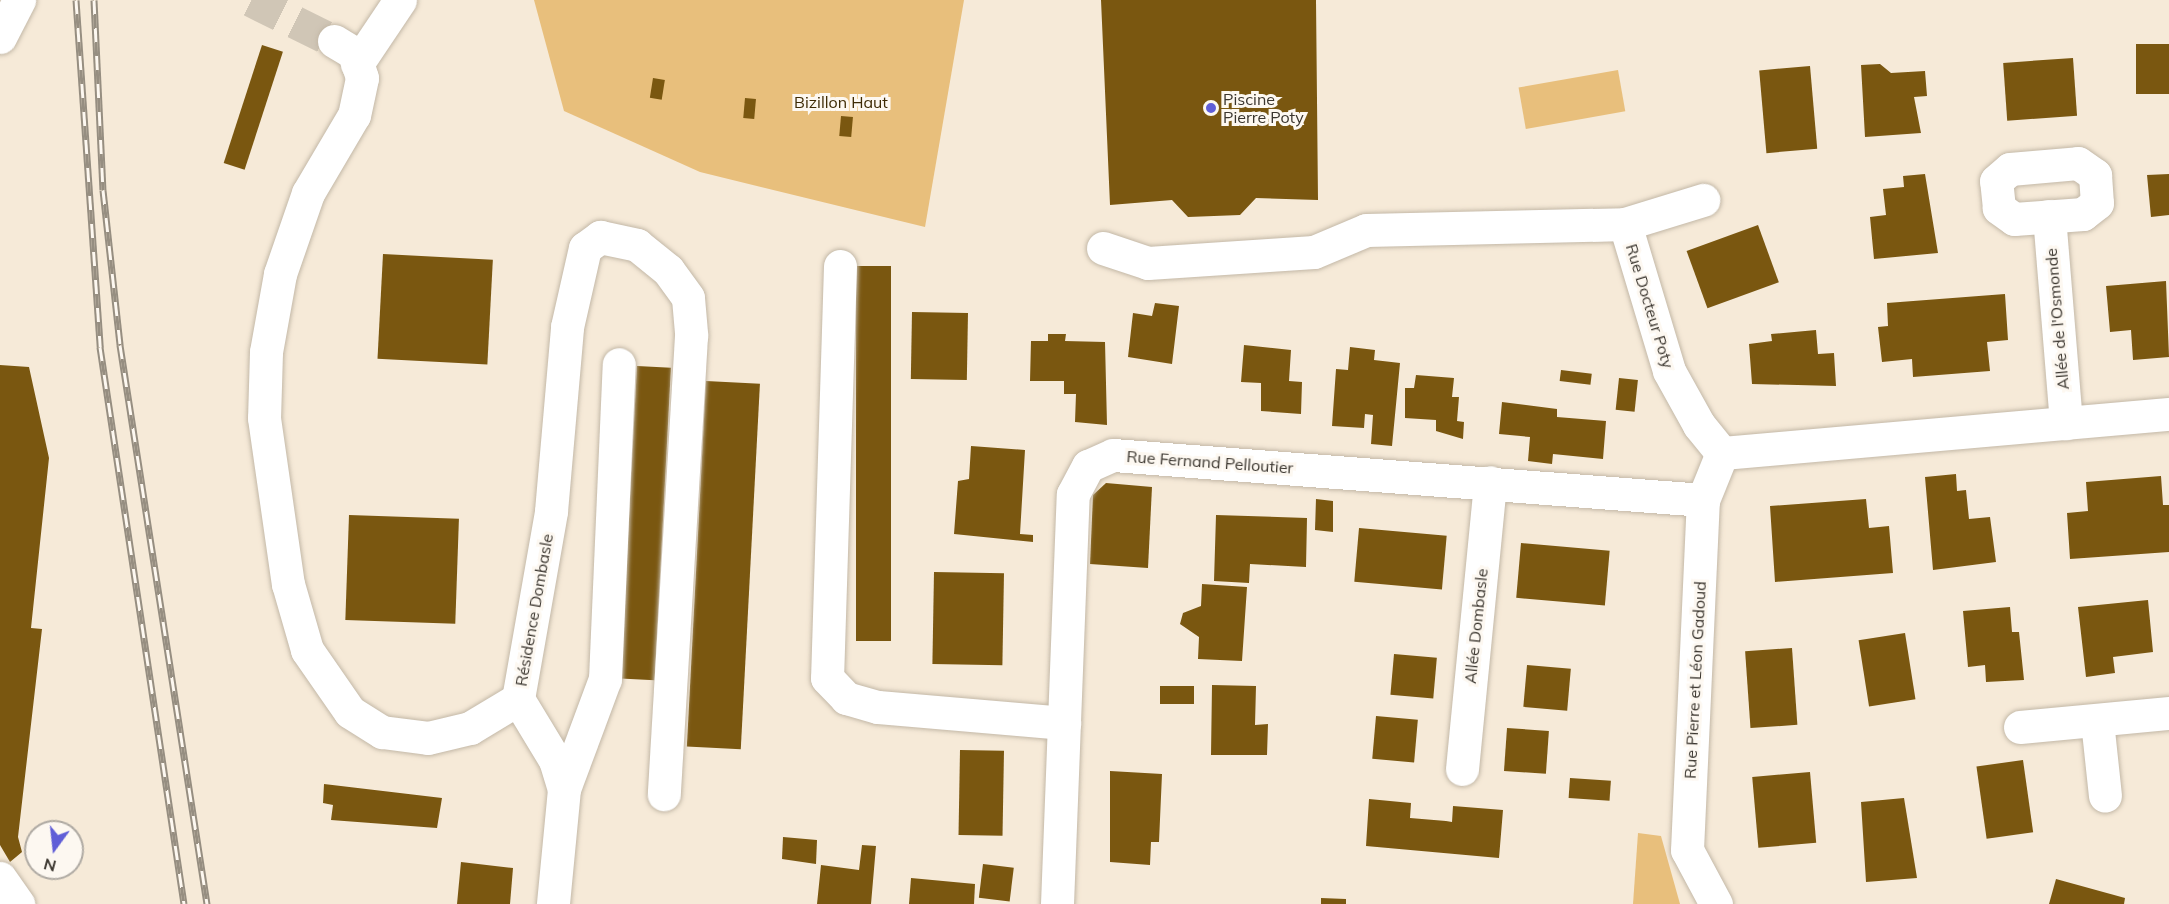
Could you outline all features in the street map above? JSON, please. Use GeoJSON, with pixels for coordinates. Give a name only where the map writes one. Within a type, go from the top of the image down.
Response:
{"type":"FeatureCollection","features":[{"type":"Feature","properties":{"kind":"street"},"geometry":{"type":"LineString","coordinates":[[0,37],[19,0]]}},
{"type":"Feature","properties":{"kind":"street"},"geometry":{"type":"LineString","coordinates":[[357,64],[400,0]]}},
{"type":"Feature","properties":{"kind":"street"},"geometry":{"type":"LineString","coordinates":[[334,41],[354,53],[357,64]]}},
{"type":"Feature","properties":{"kind":"street","name":"Résidence Dombasle"},"geometry":{"type":"LineString","coordinates":[[357,64],[362,78],[354,115],[308,192],[280,274],[266,352],[264,418],[288,584],[307,650],[323,679],[350,712],[382,732],[428,738],[470,728],[518,699],[552,512],[567,327],[585,248],[600,237],[637,245],[668,270],[688,298],[691,336],[664,794]]}},
{"type":"Feature","properties":{"kind":"street"},"geometry":{"type":"LineString","coordinates":[[1625,224],[1703,200]]}},
{"type":"Feature","properties":{"kind":"street","name":"Allée de l'Osmonde"},"geometry":{"type":"LineString","coordinates":[[2049,216],[2066,423]]}},
{"type":"Feature","properties":{"kind":"street","name":"Rue Docteur Poty"},"geometry":{"type":"LineString","coordinates":[[1103,248],[1148,263],[1314,252],[1366,230],[1625,224],[1669,371],[1699,425],[1722,453]]}},
{"type":"Feature","properties":{"kind":"street"},"geometry":{"type":"LineString","coordinates":[[840,266],[827,678],[846,698],[878,706],[1064,723]]}},
{"type":"Feature","properties":{"kind":"street"},"geometry":{"type":"LineString","coordinates":[[552,904],[564,789],[605,679],[619,364]]}},
{"type":"Feature","properties":{"kind":"street"},"geometry":{"type":"LineString","coordinates":[[1722,453],[2169,414]]}},
{"type":"Feature","properties":{"kind":"street","name":"Rue Pierre et Léon Gadoud"},"geometry":{"type":"LineString","coordinates":[[1716,904],[1687,850],[1703,500],[1722,453]]}},
{"type":"Feature","properties":{"kind":"street","name":"Rue Fernand Pelloutier"},"geometry":{"type":"LineString","coordinates":[[1057,904],[1073,494],[1088,466],[1113,455],[1703,500]]}},
{"type":"Feature","properties":{"kind":"street","name":"Allée Dombasle"},"geometry":{"type":"LineString","coordinates":[[1462,769],[1490,483]]}},
{"type":"Feature","properties":{"kind":"street"},"geometry":{"type":"LineString","coordinates":[[518,699],[555,760],[564,789]]}},
{"type":"Feature","properties":{"kind":"street"},"geometry":{"type":"LineString","coordinates":[[2020,727],[2169,713]]}},
{"type":"Feature","properties":{"kind":"street"},"geometry":{"type":"LineString","coordinates":[[2097,721],[2105,796]]}},
{"type":"Feature","properties":{"kind":"street"},"geometry":{"type":"LineString","coordinates":[[0,878],[18,904]]}},
{"type":"Feature","properties":{"kind":"green space","name":"Bizillon Haut"},"geometry":{"type":"Polygon","coordinates":[[[534,0],[964,0],[925,227],[700,172],[564,111],[534,0]]]}},
{"type":"Feature","properties":{"kind":"green space"},"geometry":{"type":"Polygon","coordinates":[[[1618,70],[1625,111],[1526,129],[1519,88],[1618,70]]]}},
{"type":"Feature","properties":{"kind":"green space"},"geometry":{"type":"Polygon","coordinates":[[[1638,833],[1661,836],[1680,904],[1633,904],[1638,833]]]}},
{"type":"Feature","properties":{"kind":"building","name":"Piscine Pierre Poty"},"geometry":{"type":"Polygon","coordinates":[[[1101,0],[1316,0],[1318,200],[1256,198],[1240,215],[1188,217],[1172,200],[1110,205],[1101,0]]]}},
{"type":"Feature","properties":{"kind":"building"},"geometry":{"type":"Polygon","coordinates":[[[2136,44],[2169,44],[2169,94],[2136,94],[2136,44]]]}},
{"type":"Feature","properties":{"kind":"building"},"geometry":{"type":"Polygon","coordinates":[[[262,45],[283,52],[245,170],[224,163],[262,45]]]}},
{"type":"Feature","properties":{"kind":"building"},"geometry":{"type":"Polygon","coordinates":[[[2073,58],[2077,116],[2007,121],[2003,63],[2073,58]]]}},
{"type":"Feature","properties":{"kind":"building"},"geometry":{"type":"Polygon","coordinates":[[[1880,64],[1891,73],[1925,71],[1927,96],[1914,97],[1921,133],[1865,137],[1861,65],[1880,64]]]}},
{"type":"Feature","properties":{"kind":"building"},"geometry":{"type":"Polygon","coordinates":[[[1810,66],[1817,149],[1766,153],[1759,70],[1810,66]]]}},
{"type":"Feature","properties":{"kind":"building"},"geometry":{"type":"Polygon","coordinates":[[[653,78],[665,80],[662,100],[650,98],[653,78]]]}},
{"type":"Feature","properties":{"kind":"building"},"geometry":{"type":"Polygon","coordinates":[[[745,98],[756,99],[754,119],[743,118],[745,98]]]}},
{"type":"Feature","properties":{"kind":"building"},"geometry":{"type":"Polygon","coordinates":[[[841,116],[853,117],[851,137],[839,136],[841,116]]]}},
{"type":"Feature","properties":{"kind":"building"},"geometry":{"type":"Polygon","coordinates":[[[1925,174],[1938,253],[1874,259],[1870,217],[1886,215],[1883,189],[1904,187],[1903,176],[1925,174]]]}},
{"type":"Feature","properties":{"kind":"building"},"geometry":{"type":"Polygon","coordinates":[[[2169,174],[2169,215],[2151,217],[2147,175],[2169,174]]]}},
{"type":"Feature","properties":{"kind":"building"},"geometry":{"type":"Polygon","coordinates":[[[1758,225],[1779,282],[1707,308],[1687,251],[1758,225]]]}},
{"type":"Feature","properties":{"kind":"building"},"geometry":{"type":"Polygon","coordinates":[[[383,254],[493,260],[487,365],[378,359],[383,254]]]}},
{"type":"Feature","properties":{"kind":"building"},"geometry":{"type":"Polygon","coordinates":[[[856,266],[891,266],[891,641],[856,641],[856,266]]]}},
{"type":"Feature","properties":{"kind":"building"},"geometry":{"type":"Polygon","coordinates":[[[2166,281],[2169,357],[2133,360],[2131,330],[2110,332],[2106,286],[2166,281]]]}},
{"type":"Feature","properties":{"kind":"building"},"geometry":{"type":"Polygon","coordinates":[[[2005,294],[2008,340],[1987,342],[1990,371],[1913,377],[1912,359],[1882,362],[1878,327],[1888,326],[1887,303],[2005,294]]]}},
{"type":"Feature","properties":{"kind":"building"},"geometry":{"type":"Polygon","coordinates":[[[1155,303],[1179,306],[1172,364],[1128,357],[1133,313],[1152,316],[1155,303]]]}},
{"type":"Feature","properties":{"kind":"building"},"geometry":{"type":"Polygon","coordinates":[[[912,312],[968,313],[967,380],[911,379],[912,312]]]}},
{"type":"Feature","properties":{"kind":"building"},"geometry":{"type":"Polygon","coordinates":[[[1816,330],[1818,354],[1834,353],[1836,386],[1752,384],[1749,344],[1772,341],[1771,334],[1816,330]]]}},
{"type":"Feature","properties":{"kind":"building"},"geometry":{"type":"Polygon","coordinates":[[[1048,334],[1066,334],[1065,341],[1105,342],[1107,425],[1075,422],[1076,394],[1064,394],[1064,381],[1030,381],[1031,341],[1048,341],[1048,334]]]}},
{"type":"Feature","properties":{"kind":"building"},"geometry":{"type":"Polygon","coordinates":[[[1244,345],[1291,350],[1289,381],[1302,382],[1301,414],[1261,411],[1261,383],[1241,382],[1244,345]]]}},
{"type":"Feature","properties":{"kind":"building"},"geometry":{"type":"Polygon","coordinates":[[[1350,347],[1375,350],[1374,360],[1400,363],[1392,446],[1371,444],[1373,415],[1365,414],[1364,428],[1332,426],[1336,369],[1348,370],[1350,347]]]}},
{"type":"Feature","properties":{"kind":"building"},"geometry":{"type":"Polygon","coordinates":[[[0,365],[29,367],[49,458],[31,628],[42,629],[18,837],[22,852],[10,862],[0,845],[0,365]]]}},
{"type":"Feature","properties":{"kind":"building"},"geometry":{"type":"Polygon","coordinates":[[[637,366],[671,368],[655,680],[621,679],[637,366]]]}},
{"type":"Feature","properties":{"kind":"building"},"geometry":{"type":"Polygon","coordinates":[[[1561,370],[1592,374],[1590,385],[1560,381],[1561,370]]]}},
{"type":"Feature","properties":{"kind":"building"},"geometry":{"type":"Polygon","coordinates":[[[1416,375],[1454,378],[1452,397],[1459,397],[1457,421],[1464,422],[1463,439],[1436,431],[1436,420],[1405,418],[1405,388],[1414,388],[1416,375]]]}},
{"type":"Feature","properties":{"kind":"building"},"geometry":{"type":"Polygon","coordinates":[[[1619,378],[1638,380],[1635,412],[1616,410],[1619,378]]]}},
{"type":"Feature","properties":{"kind":"building"},"geometry":{"type":"Polygon","coordinates":[[[706,381],[760,384],[741,749],[687,746],[706,381]]]}},
{"type":"Feature","properties":{"kind":"building"},"geometry":{"type":"Polygon","coordinates":[[[1502,402],[1557,409],[1557,417],[1606,421],[1603,459],[1553,454],[1552,464],[1528,461],[1530,437],[1499,434],[1502,402]]]}},
{"type":"Feature","properties":{"kind":"building"},"geometry":{"type":"Polygon","coordinates":[[[971,446],[1025,450],[1020,534],[1033,535],[1033,542],[954,534],[958,481],[969,479],[971,446]]]}},
{"type":"Feature","properties":{"kind":"building"},"geometry":{"type":"Polygon","coordinates":[[[1956,474],[1957,491],[1966,490],[1969,519],[1990,517],[1996,562],[1933,570],[1925,477],[1956,474]]]}},
{"type":"Feature","properties":{"kind":"building"},"geometry":{"type":"Polygon","coordinates":[[[2161,476],[2163,505],[2169,505],[2169,552],[2070,559],[2067,513],[2088,511],[2086,482],[2161,476]]]}},
{"type":"Feature","properties":{"kind":"building"},"geometry":{"type":"Polygon","coordinates":[[[1106,483],[1152,487],[1148,568],[1090,564],[1093,495],[1106,483]]]}},
{"type":"Feature","properties":{"kind":"building"},"geometry":{"type":"Polygon","coordinates":[[[1316,499],[1333,501],[1333,532],[1315,530],[1316,499]]]}},
{"type":"Feature","properties":{"kind":"building"},"geometry":{"type":"Polygon","coordinates":[[[1866,499],[1869,528],[1889,526],[1893,573],[1775,582],[1770,506],[1866,499]]]}},
{"type":"Feature","properties":{"kind":"building"},"geometry":{"type":"Polygon","coordinates":[[[349,515],[459,519],[455,624],[345,620],[349,515]]]}},
{"type":"Feature","properties":{"kind":"building"},"geometry":{"type":"Polygon","coordinates":[[[1216,515],[1307,518],[1306,567],[1250,564],[1249,583],[1214,581],[1216,515]]]}},
{"type":"Feature","properties":{"kind":"building"},"geometry":{"type":"Polygon","coordinates":[[[1359,528],[1447,536],[1442,589],[1354,582],[1359,528]]]}},
{"type":"Feature","properties":{"kind":"building"},"geometry":{"type":"Polygon","coordinates":[[[1521,543],[1610,551],[1605,606],[1516,598],[1521,543]]]}},
{"type":"Feature","properties":{"kind":"building"},"geometry":{"type":"Polygon","coordinates":[[[934,572],[1004,573],[1002,665],[932,664],[934,572]]]}},
{"type":"Feature","properties":{"kind":"building"},"geometry":{"type":"Polygon","coordinates":[[[1202,584],[1247,587],[1242,661],[1198,659],[1199,637],[1180,624],[1183,613],[1201,606],[1202,584]]]}},
{"type":"Feature","properties":{"kind":"building"},"geometry":{"type":"Polygon","coordinates":[[[2148,600],[2153,652],[2113,657],[2115,673],[2086,677],[2078,607],[2148,600]]]}},
{"type":"Feature","properties":{"kind":"building"},"geometry":{"type":"Polygon","coordinates":[[[2010,607],[2012,632],[2019,632],[2024,680],[1986,682],[1985,665],[1968,667],[1963,611],[2010,607]]]}},
{"type":"Feature","properties":{"kind":"building"},"geometry":{"type":"Polygon","coordinates":[[[1905,633],[1915,699],[1869,707],[1859,640],[1905,633]]]}},
{"type":"Feature","properties":{"kind":"building"},"geometry":{"type":"Polygon","coordinates":[[[1792,648],[1797,725],[1750,728],[1745,651],[1792,648]]]}},
{"type":"Feature","properties":{"kind":"building"},"geometry":{"type":"Polygon","coordinates":[[[1394,654],[1437,658],[1433,699],[1390,695],[1394,654]]]}},
{"type":"Feature","properties":{"kind":"building"},"geometry":{"type":"Polygon","coordinates":[[[1527,665],[1571,669],[1567,711],[1523,707],[1527,665]]]}},
{"type":"Feature","properties":{"kind":"building"},"geometry":{"type":"Polygon","coordinates":[[[1212,685],[1256,686],[1255,725],[1268,724],[1267,755],[1211,755],[1212,685]]]}},
{"type":"Feature","properties":{"kind":"building"},"geometry":{"type":"Polygon","coordinates":[[[1160,686],[1194,686],[1194,704],[1160,704],[1160,686]]]}},
{"type":"Feature","properties":{"kind":"building"},"geometry":{"type":"Polygon","coordinates":[[[1376,716],[1418,720],[1414,762],[1372,759],[1376,716]]]}},
{"type":"Feature","properties":{"kind":"building"},"geometry":{"type":"Polygon","coordinates":[[[1507,728],[1549,731],[1546,774],[1504,771],[1507,728]]]}},
{"type":"Feature","properties":{"kind":"building"},"geometry":{"type":"Polygon","coordinates":[[[960,750],[1004,751],[1003,836],[959,835],[960,750]]]}},
{"type":"Feature","properties":{"kind":"building"},"geometry":{"type":"Polygon","coordinates":[[[2023,760],[2033,832],[1987,839],[1976,767],[2023,760]]]}},
{"type":"Feature","properties":{"kind":"building"},"geometry":{"type":"Polygon","coordinates":[[[1110,771],[1162,774],[1159,842],[1151,842],[1150,865],[1110,862],[1110,771]]]}},
{"type":"Feature","properties":{"kind":"building"},"geometry":{"type":"Polygon","coordinates":[[[1810,772],[1816,843],[1758,848],[1752,777],[1810,772]]]}},
{"type":"Feature","properties":{"kind":"building"},"geometry":{"type":"Polygon","coordinates":[[[1570,778],[1611,781],[1610,801],[1569,798],[1570,778]]]}},
{"type":"Feature","properties":{"kind":"building"},"geometry":{"type":"Polygon","coordinates":[[[324,784],[442,798],[437,828],[331,820],[333,805],[323,803],[324,784]]]}},
{"type":"Feature","properties":{"kind":"building"},"geometry":{"type":"Polygon","coordinates":[[[1904,798],[1917,878],[1866,882],[1861,802],[1904,798]]]}},
{"type":"Feature","properties":{"kind":"building"},"geometry":{"type":"Polygon","coordinates":[[[1369,799],[1411,803],[1410,818],[1452,822],[1453,806],[1503,810],[1499,858],[1366,846],[1369,799]]]}},
{"type":"Feature","properties":{"kind":"building"},"geometry":{"type":"Polygon","coordinates":[[[783,837],[817,840],[816,864],[782,859],[783,837]]]}},
{"type":"Feature","properties":{"kind":"building"},"geometry":{"type":"Polygon","coordinates":[[[862,845],[876,846],[871,904],[817,904],[821,865],[859,870],[862,845]]]}},
{"type":"Feature","properties":{"kind":"building"},"geometry":{"type":"Polygon","coordinates":[[[461,862],[513,868],[510,904],[457,904],[461,862]]]}},
{"type":"Feature","properties":{"kind":"building"},"geometry":{"type":"Polygon","coordinates":[[[983,864],[1014,868],[1010,902],[979,898],[983,864]]]}},
{"type":"Feature","properties":{"kind":"building"},"geometry":{"type":"Polygon","coordinates":[[[911,878],[975,884],[974,904],[909,904],[911,878]]]}},
{"type":"Feature","properties":{"kind":"building"},"geometry":{"type":"Polygon","coordinates":[[[2056,879],[2125,898],[2124,904],[2049,904],[2056,879]]]}},
{"type":"Feature","properties":{"kind":"building"},"geometry":{"type":"Polygon","coordinates":[[[1321,898],[1346,899],[1346,904],[1321,904],[1321,898]]]}},
{"type":"Feature","properties":{"kind":"tunnel"},"geometry":{"type":"LineString","coordinates":[[251,0],[334,41]]}},
{"type":"Feature","properties":{"kind":"railway"},"geometry":{"type":"LineString","coordinates":[[76,0],[100,347],[184,904]]}},
{"type":"Feature","properties":{"kind":"railway"},"geometry":{"type":"LineString","coordinates":[[94,0],[103,190],[120,345],[207,904]]}},
{"type":"Feature","properties":{"kind":"place","name":"Piscine Pierre Poty"},"geometry":{"type":"Point","coordinates":[1211,108]}}]}
